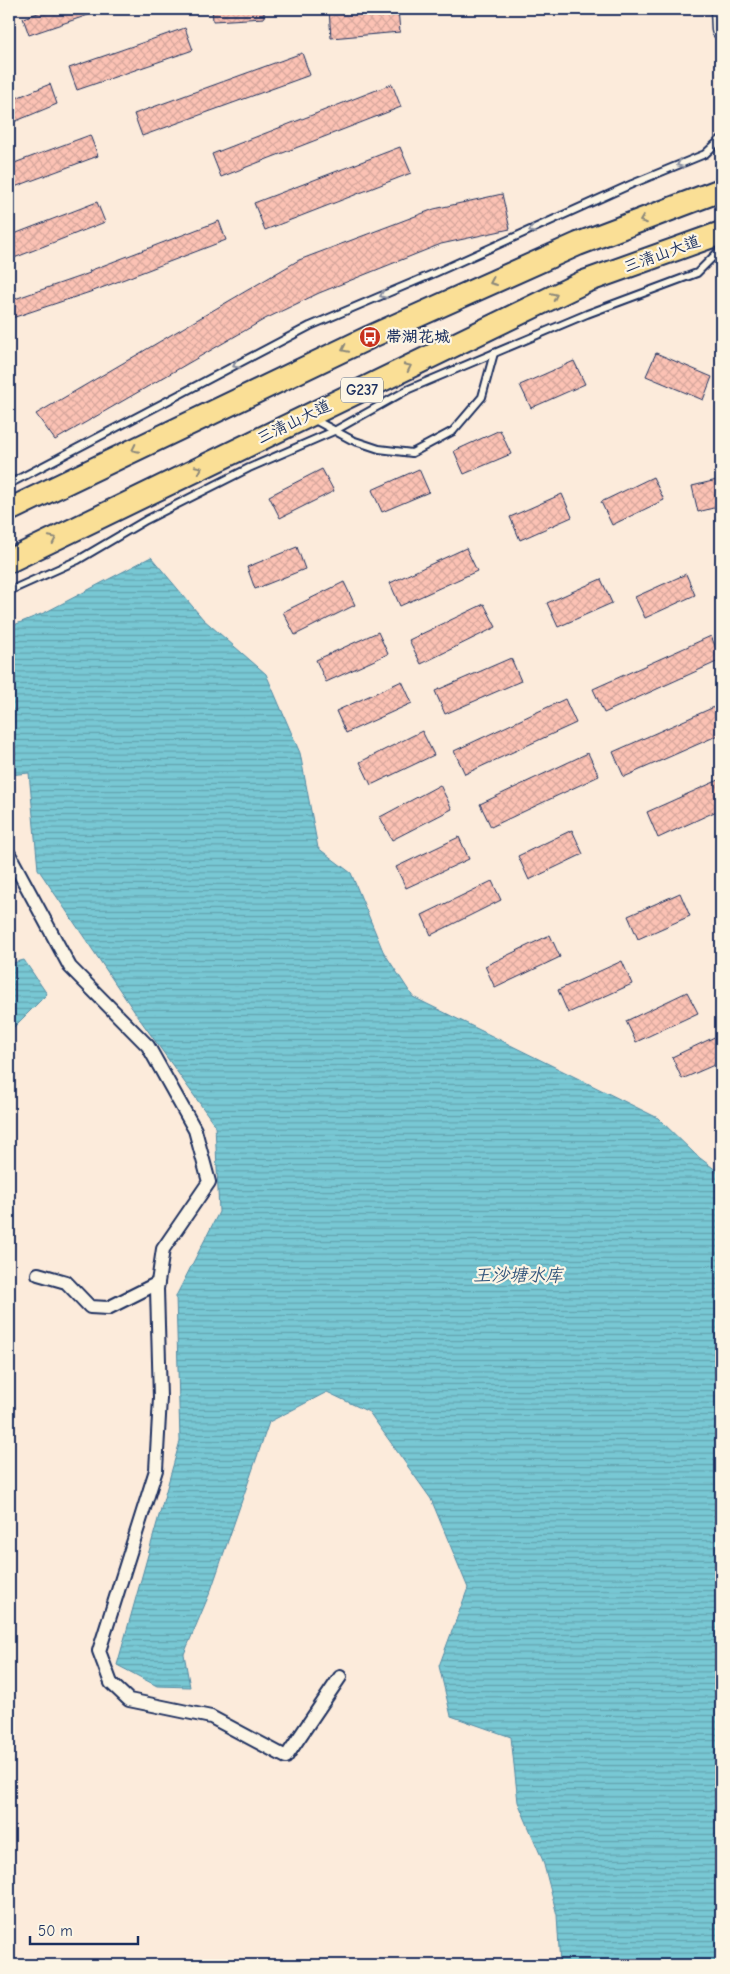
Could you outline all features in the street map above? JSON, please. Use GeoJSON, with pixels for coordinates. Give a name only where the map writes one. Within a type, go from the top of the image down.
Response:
{"type":"FeatureCollection","features":[{"type":"Feature","properties":{"kind":"highway","name":"G237"},"geometry":{"type":"LineString","coordinates":[[9,510],[370,337],[578,244],[721,190]]}},
{"type":"Feature","properties":{"kind":"highway","name":"三清山大道"},"geometry":{"type":"LineString","coordinates":[[9,561],[584,282],[721,233]]}},
{"type":"Feature","properties":{"kind":"main road"},"geometry":{"type":"LineString","coordinates":[[720,9],[721,30]]}},
{"type":"Feature","properties":{"kind":"street"},"geometry":{"type":"LineString","coordinates":[[9,854],[70,967],[148,1046],[195,1130],[209,1182],[163,1249],[158,1283],[160,1398],[156,1470],[99,1651],[111,1683],[129,1700],[211,1717],[286,1757],[340,1677]]}},
{"type":"Feature","properties":{"kind":"street"},"geometry":{"type":"LineString","coordinates":[[38,1274],[66,1282],[90,1307],[108,1308],[158,1283]]}},
{"type":"Feature","properties":{"kind":"lane"},"geometry":{"type":"LineString","coordinates":[[9,484],[310,326],[435,273],[632,184],[705,154],[721,139]]}},
{"type":"Feature","properties":{"kind":"lane"},"geometry":{"type":"LineString","coordinates":[[9,590],[78,560],[146,520],[249,468],[334,431],[409,389],[588,314],[697,273],[721,249]]}},
{"type":"Feature","properties":{"kind":"lane"},"geometry":{"type":"LineString","coordinates":[[307,416],[352,440],[379,449],[412,453],[453,431],[482,397],[494,353]]}},
{"type":"Feature","properties":{"kind":"water","name":"王沙塘水库"},"geometry":{"type":"Polygon","coordinates":[[[151,557],[203,619],[266,674],[300,753],[318,848],[351,873],[383,951],[413,997],[658,1118],[696,1155],[721,1174],[721,1965],[560,1965],[557,1915],[543,1861],[518,1802],[511,1737],[451,1716],[439,1666],[468,1588],[431,1499],[369,1412],[327,1392],[269,1422],[211,1590],[184,1654],[190,1687],[157,1686],[117,1665],[180,1441],[176,1296],[219,1212],[215,1125],[136,1014],[38,869],[29,773],[9,775],[9,627],[46,612],[151,557]]]}},
{"type":"Feature","properties":{"kind":"water"},"geometry":{"type":"Polygon","coordinates":[[[24,960],[47,994],[9,1032],[9,964],[24,960]]]}},
{"type":"Feature","properties":{"kind":"building"},"geometry":{"type":"Polygon","coordinates":[[[50,9],[100,9],[100,11],[29,35],[23,18],[50,9]]]}},
{"type":"Feature","properties":{"kind":"building"},"geometry":{"type":"Polygon","coordinates":[[[212,9],[264,9],[264,18],[213,21],[212,9]]]}},
{"type":"Feature","properties":{"kind":"building"},"geometry":{"type":"Polygon","coordinates":[[[398,9],[400,32],[331,38],[329,10],[398,9]]]}},
{"type":"Feature","properties":{"kind":"building"},"geometry":{"type":"Polygon","coordinates":[[[185,28],[193,50],[77,90],[69,68],[185,28]]]}},
{"type":"Feature","properties":{"kind":"building"},"geometry":{"type":"Polygon","coordinates":[[[302,53],[310,75],[142,136],[134,114],[302,53]]]}},
{"type":"Feature","properties":{"kind":"building"},"geometry":{"type":"Polygon","coordinates":[[[50,84],[57,104],[9,124],[9,101],[50,84]]]}},
{"type":"Feature","properties":{"kind":"building"},"geometry":{"type":"Polygon","coordinates":[[[392,84],[401,107],[221,177],[212,154],[392,84]]]}},
{"type":"Feature","properties":{"kind":"building"},"geometry":{"type":"Polygon","coordinates":[[[90,135],[98,156],[9,189],[9,165],[90,135]]]}},
{"type":"Feature","properties":{"kind":"building"},"geometry":{"type":"Polygon","coordinates":[[[400,147],[411,173],[265,230],[254,203],[400,147]]]}},
{"type":"Feature","properties":{"kind":"building"},"geometry":{"type":"Polygon","coordinates":[[[502,194],[510,229],[441,244],[319,293],[265,319],[55,440],[36,414],[299,260],[434,209],[502,194]]]}},
{"type":"Feature","properties":{"kind":"building"},"geometry":{"type":"Polygon","coordinates":[[[97,202],[105,222],[9,260],[9,236],[97,202]]]}},
{"type":"Feature","properties":{"kind":"building"},"geometry":{"type":"Polygon","coordinates":[[[219,221],[226,240],[96,290],[9,319],[9,301],[90,273],[89,271],[219,221]]]}},
{"type":"Feature","properties":{"kind":"building"},"geometry":{"type":"Polygon","coordinates":[[[656,353],[712,377],[703,400],[646,376],[656,353]]]}},
{"type":"Feature","properties":{"kind":"building"},"geometry":{"type":"Polygon","coordinates":[[[574,361],[585,384],[531,408],[520,385],[574,361]]]}},
{"type":"Feature","properties":{"kind":"building"},"geometry":{"type":"Polygon","coordinates":[[[500,430],[511,454],[464,474],[454,451],[500,430]]]}},
{"type":"Feature","properties":{"kind":"building"},"geometry":{"type":"Polygon","coordinates":[[[322,469],[334,491],[280,518],[269,496],[322,469]]]}},
{"type":"Feature","properties":{"kind":"building"},"geometry":{"type":"Polygon","coordinates":[[[419,469],[429,492],[382,512],[372,490],[419,469]]]}},
{"type":"Feature","properties":{"kind":"building"},"geometry":{"type":"Polygon","coordinates":[[[653,477],[664,500],[612,525],[601,502],[653,477]]]}},
{"type":"Feature","properties":{"kind":"building"},"geometry":{"type":"Polygon","coordinates":[[[721,479],[721,506],[698,512],[692,486],[721,479]]]}},
{"type":"Feature","properties":{"kind":"building"},"geometry":{"type":"Polygon","coordinates":[[[562,494],[572,517],[520,540],[510,517],[562,494]]]}},
{"type":"Feature","properties":{"kind":"building"},"geometry":{"type":"Polygon","coordinates":[[[297,547],[305,569],[255,589],[247,567],[297,547]]]}},
{"type":"Feature","properties":{"kind":"building"},"geometry":{"type":"Polygon","coordinates":[[[466,548],[477,571],[400,606],[390,583],[466,548]]]}},
{"type":"Feature","properties":{"kind":"building"},"geometry":{"type":"Polygon","coordinates":[[[686,574],[695,595],[645,618],[635,597],[686,574]]]}},
{"type":"Feature","properties":{"kind":"building"},"geometry":{"type":"Polygon","coordinates":[[[601,579],[612,603],[558,627],[547,603],[601,579]]]}},
{"type":"Feature","properties":{"kind":"building"},"geometry":{"type":"Polygon","coordinates":[[[344,582],[355,605],[295,635],[283,612],[344,582]]]}},
{"type":"Feature","properties":{"kind":"building"},"geometry":{"type":"Polygon","coordinates":[[[484,604],[496,627],[421,664],[409,640],[484,604]]]}},
{"type":"Feature","properties":{"kind":"building"},"geometry":{"type":"Polygon","coordinates":[[[378,632],[388,654],[326,682],[316,660],[378,632]]]}},
{"type":"Feature","properties":{"kind":"building"},"geometry":{"type":"Polygon","coordinates":[[[711,636],[721,660],[604,713],[593,689],[711,636]]]}},
{"type":"Feature","properties":{"kind":"building"},"geometry":{"type":"Polygon","coordinates":[[[511,658],[521,681],[445,714],[435,691],[511,658]]]}},
{"type":"Feature","properties":{"kind":"building"},"geometry":{"type":"Polygon","coordinates":[[[402,681],[412,703],[346,733],[336,711],[402,681]]]}},
{"type":"Feature","properties":{"kind":"building"},"geometry":{"type":"Polygon","coordinates":[[[565,699],[576,723],[465,774],[454,751],[565,699]]]}},
{"type":"Feature","properties":{"kind":"building"},"geometry":{"type":"Polygon","coordinates":[[[721,704],[721,734],[624,777],[613,752],[721,704]]]}},
{"type":"Feature","properties":{"kind":"building"},"geometry":{"type":"Polygon","coordinates":[[[422,731],[434,755],[371,785],[360,762],[422,731]]]}},
{"type":"Feature","properties":{"kind":"building"},"geometry":{"type":"Polygon","coordinates":[[[588,753],[599,776],[491,827],[480,804],[588,753]]]}},
{"type":"Feature","properties":{"kind":"building"},"geometry":{"type":"Polygon","coordinates":[[[721,779],[721,809],[658,838],[647,812],[721,779]]]}},
{"type":"Feature","properties":{"kind":"building"},"geometry":{"type":"Polygon","coordinates":[[[440,785],[452,809],[392,840],[380,817],[440,785]]]}},
{"type":"Feature","properties":{"kind":"building"},"geometry":{"type":"Polygon","coordinates":[[[572,830],[583,854],[529,880],[518,856],[572,830]]]}},
{"type":"Feature","properties":{"kind":"building"},"geometry":{"type":"Polygon","coordinates":[[[459,837],[469,859],[406,888],[396,867],[459,837]]]}},
{"type":"Feature","properties":{"kind":"building"},"geometry":{"type":"Polygon","coordinates":[[[492,881],[501,900],[431,935],[422,915],[492,881]]]}},
{"type":"Feature","properties":{"kind":"building"},"geometry":{"type":"Polygon","coordinates":[[[680,893],[690,916],[638,939],[628,916],[680,893]]]}},
{"type":"Feature","properties":{"kind":"building"},"geometry":{"type":"Polygon","coordinates":[[[550,935],[560,957],[495,988],[485,966],[550,935]]]}},
{"type":"Feature","properties":{"kind":"building"},"geometry":{"type":"Polygon","coordinates":[[[622,961],[632,984],[568,1013],[558,990],[622,961]]]}},
{"type":"Feature","properties":{"kind":"building"},"geometry":{"type":"Polygon","coordinates":[[[687,992],[698,1013],[636,1042],[626,1021],[687,992]]]}},
{"type":"Feature","properties":{"kind":"building"},"geometry":{"type":"Polygon","coordinates":[[[721,1034],[721,1062],[682,1079],[672,1057],[721,1034]]]}},
{"type":"Feature","properties":{"kind":"place","name":"带湖花城"},"geometry":{"type":"Point","coordinates":[370,337]}}]}
